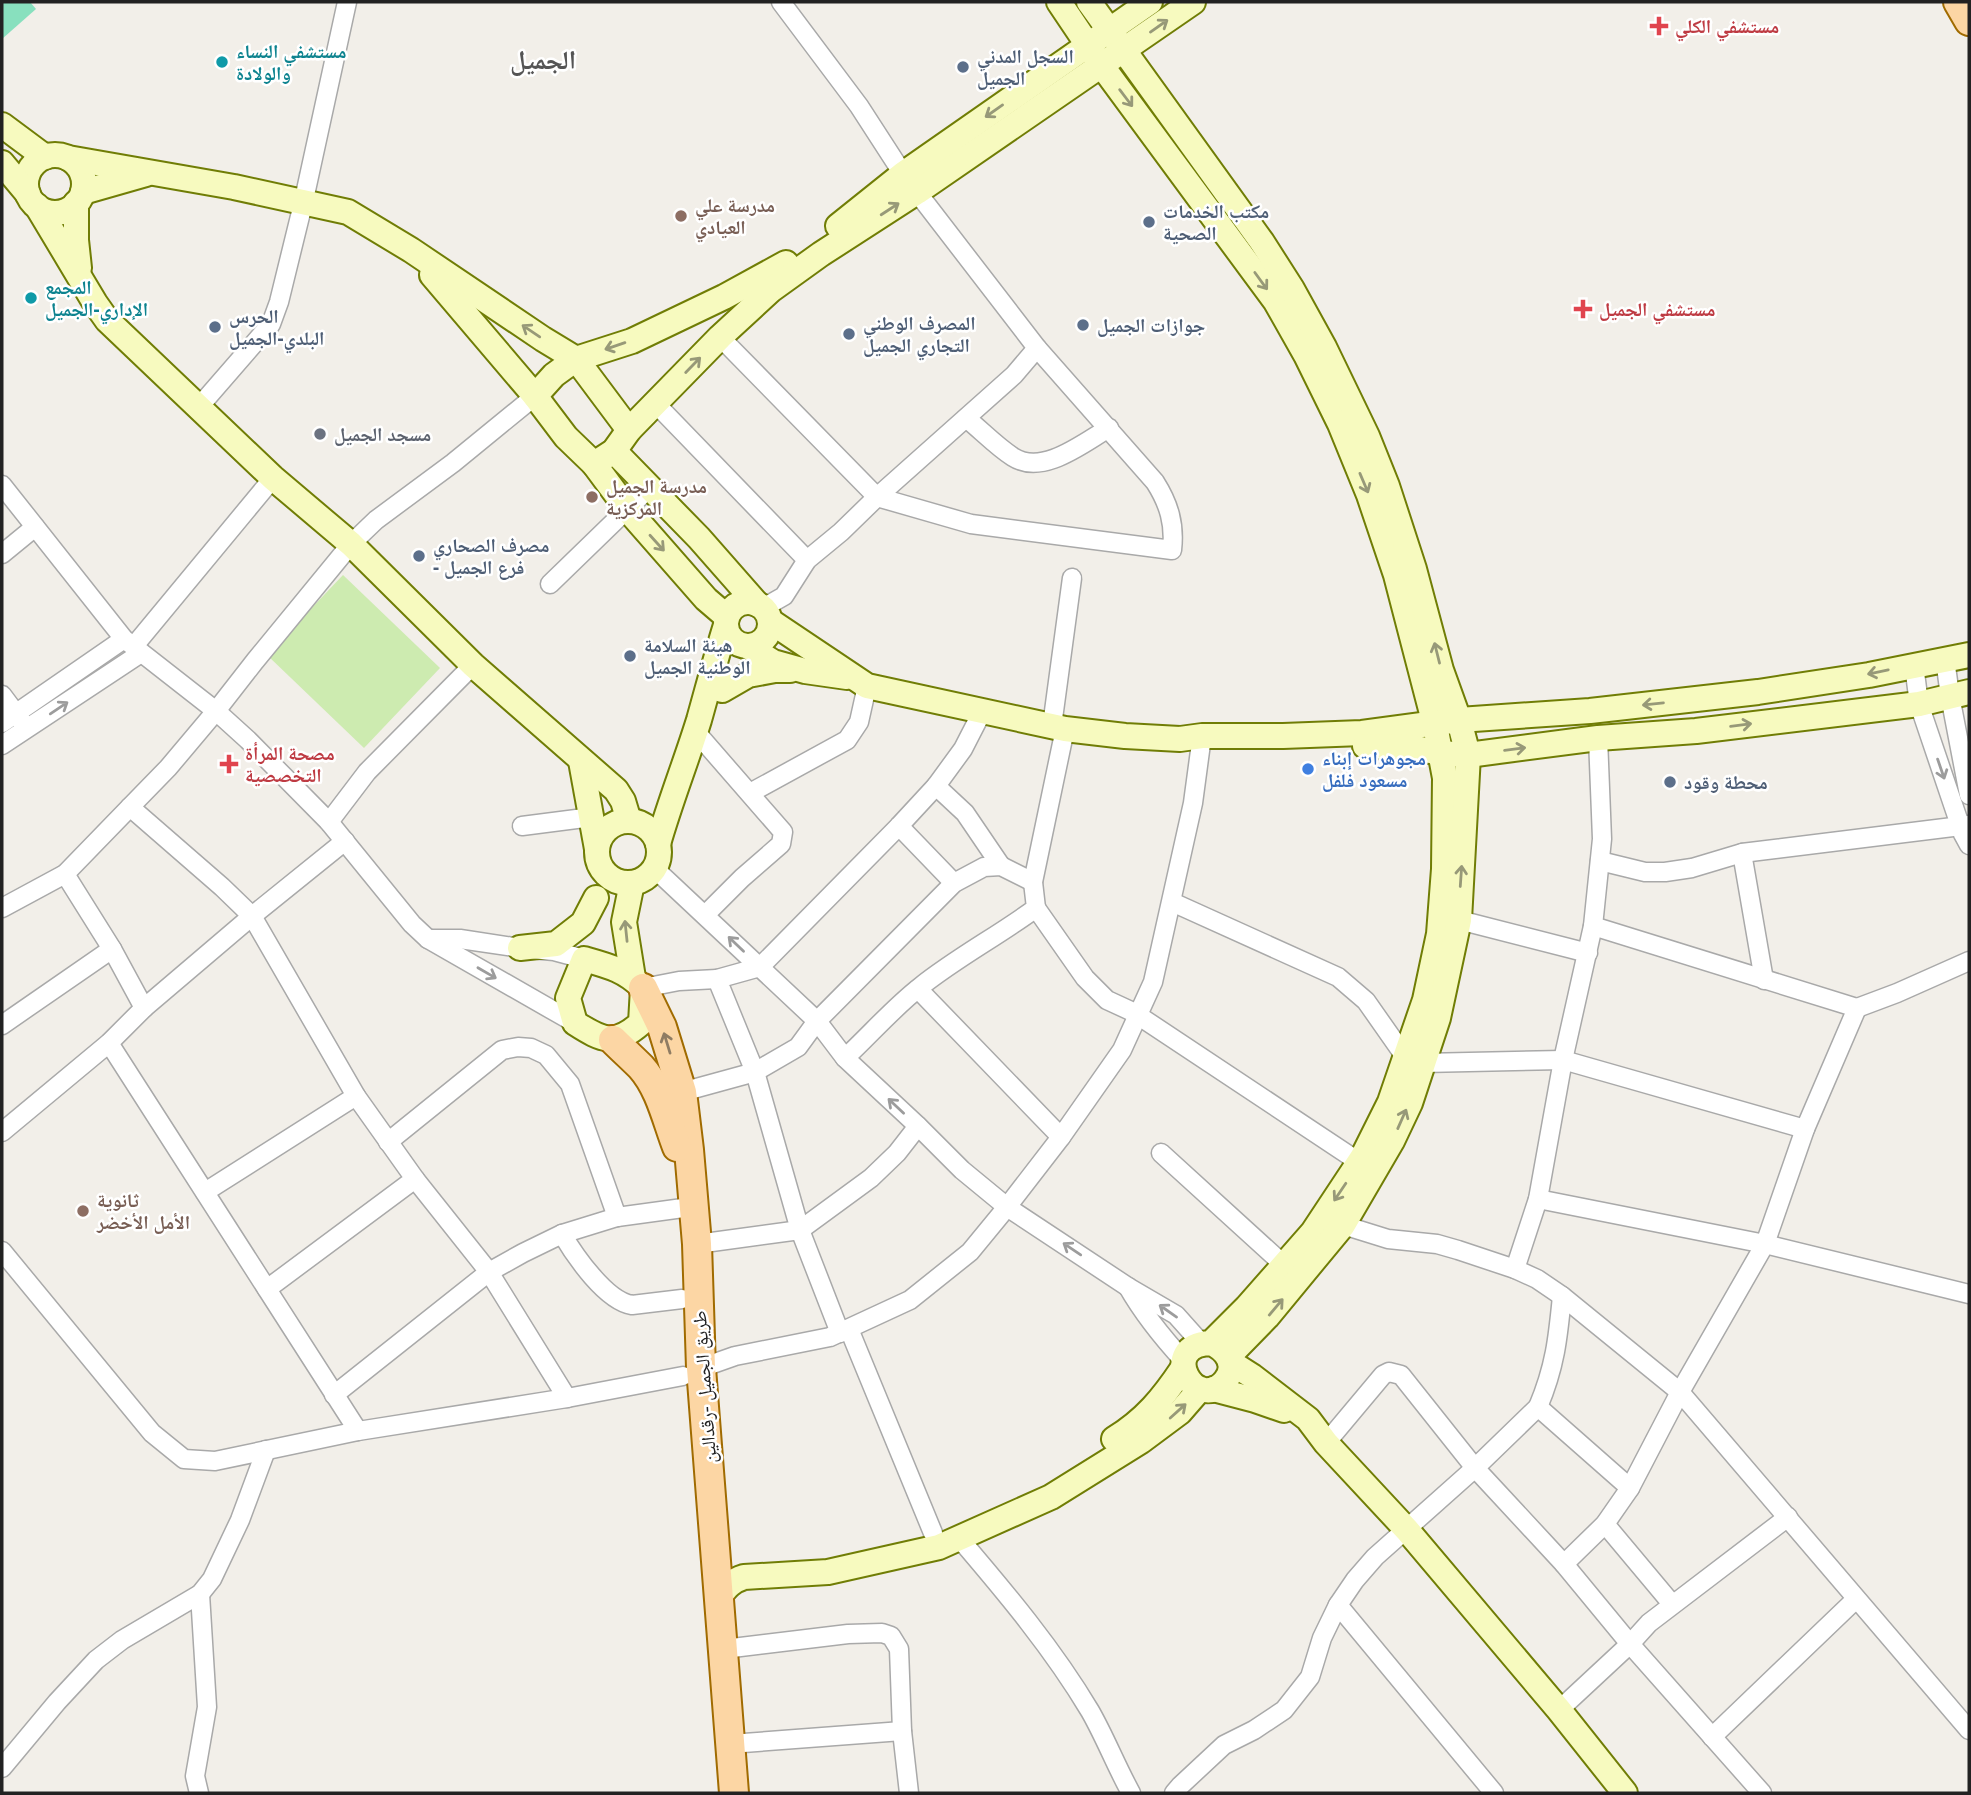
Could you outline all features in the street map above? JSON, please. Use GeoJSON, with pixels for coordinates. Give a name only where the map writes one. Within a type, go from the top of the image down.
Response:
{"type":"FeatureCollection","features":[{"type":"Feature","properties":{"kind":"main road"},"geometry":{"type":"LineString","coordinates":[[1958,2],[1969,21]]}},
{"type":"Feature","properties":{"kind":"main road","name":"طريق الجميل -رقدالين"},"geometry":{"type":"LineString","coordinates":[[638,983],[662,1027],[682,1092],[689,1150],[697,1244],[692,1372],[695,1477],[709,1572],[718,1793]]}},
{"type":"Feature","properties":{"kind":"main road","name":"طريق الجميل -رقدالين"},"geometry":{"type":"LineString","coordinates":[[613,1040],[642,1068],[651,1081],[679,1154],[683,1208],[682,1299],[692,1372]]}},
{"type":"Feature","properties":{"kind":"main road","name":"طريق الجميل -رقدالين"},"geometry":{"type":"LineString","coordinates":[[709,1572],[718,1598],[724,1649],[734,1793]]}},
{"type":"Feature","properties":{"kind":"street"},"geometry":{"type":"LineString","coordinates":[[198,408],[271,324],[303,204],[347,2]]}},
{"type":"Feature","properties":{"kind":"street"},"geometry":{"type":"LineString","coordinates":[[720,337],[877,498],[971,524],[1172,550],[1170,510],[1155,482],[1037,348],[910,183],[859,106],[781,2]]}},
{"type":"Feature","properties":{"kind":"street"},"geometry":{"type":"LineString","coordinates":[[1059,2],[1102,66],[1276,302],[1306,355],[1340,424],[1369,495],[1447,723],[1468,755],[1458,920],[1437,1018],[1359,1162],[1313,1232],[1186,1377],[1192,1385],[1255,1399],[1308,1419]]}},
{"type":"Feature","properties":{"kind":"street"},"geometry":{"type":"LineString","coordinates":[[709,1572],[826,1559],[933,1532],[1044,1483],[1132,1428],[1206,1355],[1267,1317],[1343,1225],[1401,1123],[1439,934],[1444,869],[1446,797],[1440,752],[1447,723],[1443,679],[1417,579],[1387,486],[1367,436],[1324,347],[1292,289],[1262,242],[1089,2]]}},
{"type":"Feature","properties":{"kind":"street"},"geometry":{"type":"LineString","coordinates":[[604,458],[720,337],[771,290],[1088,45],[1150,2]]}},
{"type":"Feature","properties":{"kind":"street"},"geometry":{"type":"LineString","coordinates":[[2,908],[65,874],[168,768],[351,544],[376,520],[453,463],[535,396],[554,375],[576,359],[632,341],[778,268],[833,230],[1102,66],[1193,2]]}},
{"type":"Feature","properties":{"kind":"street"},"geometry":{"type":"LineString","coordinates":[[2,125],[79,169],[84,184],[80,197],[76,240],[79,276]]}},
{"type":"Feature","properties":{"kind":"street"},"geometry":{"type":"LineString","coordinates":[[152,173],[80,197],[69,209],[53,212],[32,200],[26,181],[37,161],[56,158],[152,173],[234,187],[348,212],[411,250],[543,340],[576,359],[629,430]]}},
{"type":"Feature","properties":{"kind":"street"},"geometry":{"type":"LineString","coordinates":[[2,163],[32,200],[107,320],[273,478],[351,544],[473,665],[615,790],[623,801],[630,821]]}},
{"type":"Feature","properties":{"kind":"street"},"geometry":{"type":"LineString","coordinates":[[411,250],[535,396],[566,437],[649,488],[699,538],[763,611],[770,630],[758,644],[746,646]]}},
{"type":"Feature","properties":{"kind":"street"},"geometry":{"type":"LineString","coordinates":[[763,611],[784,596],[807,560],[1014,375],[1037,348]]}},
{"type":"Feature","properties":{"kind":"street"},"geometry":{"type":"LineString","coordinates":[[656,404],[807,560]]}},
{"type":"Feature","properties":{"kind":"street"},"geometry":{"type":"LineString","coordinates":[[966,418],[1015,458],[1033,462],[1049,462],[1109,428]]}},
{"type":"Feature","properties":{"kind":"street"},"geometry":{"type":"LineString","coordinates":[[604,458],[628,510],[726,621],[731,639],[773,662],[805,671],[1059,727],[1125,736],[1316,749],[1396,746],[1468,755],[1598,738],[1696,730],[1919,704],[1960,694]]}},
{"type":"Feature","properties":{"kind":"street"},"geometry":{"type":"LineString","coordinates":[[2,746],[27,730],[133,646],[273,478]]}},
{"type":"Feature","properties":{"kind":"street"},"geometry":{"type":"LineString","coordinates":[[2,485],[133,646],[216,711],[248,740],[329,822],[412,924],[428,939],[592,1034],[613,1040],[629,1034],[641,1023],[638,983],[624,922],[632,883]]}},
{"type":"Feature","properties":{"kind":"street"},"geometry":{"type":"LineString","coordinates":[[550,584],[649,488]]}},
{"type":"Feature","properties":{"kind":"street"},"geometry":{"type":"LineString","coordinates":[[2,554],[35,527]]}},
{"type":"Feature","properties":{"kind":"street"},"geometry":{"type":"LineString","coordinates":[[1072,578],[1059,727],[1033,882],[1036,908],[1085,978],[1107,1000],[1133,1012],[1359,1162]]}},
{"type":"Feature","properties":{"kind":"street"},"geometry":{"type":"LineString","coordinates":[[706,598],[713,664]]}},
{"type":"Feature","properties":{"kind":"street"},"geometry":{"type":"LineString","coordinates":[[658,844],[697,724],[726,621],[735,606],[750,602],[862,683]]}},
{"type":"Feature","properties":{"kind":"street"},"geometry":{"type":"LineString","coordinates":[[9,718],[133,646]]}},
{"type":"Feature","properties":{"kind":"street"},"geometry":{"type":"LineString","coordinates":[[697,724],[722,690],[746,646]]}},
{"type":"Feature","properties":{"kind":"street"},"geometry":{"type":"LineString","coordinates":[[1195,740],[1362,733],[1590,711],[1758,692],[1869,675],[1957,657],[1969,795]]}},
{"type":"Feature","properties":{"kind":"street"},"geometry":{"type":"LineString","coordinates":[[1914,664],[1919,704],[1965,826],[1969,845]]}},
{"type":"Feature","properties":{"kind":"street"},"geometry":{"type":"LineString","coordinates":[[329,822],[367,772],[473,665]]}},
{"type":"Feature","properties":{"kind":"street"},"geometry":{"type":"LineString","coordinates":[[722,690],[748,675],[775,670],[805,671]]}},
{"type":"Feature","properties":{"kind":"street"},"geometry":{"type":"LineString","coordinates":[[750,793],[847,740],[859,722],[862,683]]}},
{"type":"Feature","properties":{"kind":"street"},"geometry":{"type":"LineString","coordinates":[[2,695],[9,718],[27,730]]}},
{"type":"Feature","properties":{"kind":"street"},"geometry":{"type":"LineString","coordinates":[[428,939],[460,939],[554,951],[620,970],[638,983],[717,979],[760,967],[936,786],[963,749],[982,712]]}},
{"type":"Feature","properties":{"kind":"street"},"geometry":{"type":"LineString","coordinates":[[697,724],[783,832],[781,844],[705,915]]}},
{"type":"Feature","properties":{"kind":"street"},"geometry":{"type":"LineString","coordinates":[[1515,1269],[1538,1199],[1563,1060],[1593,926],[1602,839],[1598,738]]}},
{"type":"Feature","properties":{"kind":"street"},"geometry":{"type":"LineString","coordinates":[[2,1251],[152,1433],[184,1459],[215,1461],[358,1431],[567,1398],[692,1372],[735,1356],[845,1331],[910,1300],[970,1252],[1061,1137],[1122,1050],[1153,982],[1172,902],[1193,803],[1195,740]]}},
{"type":"Feature","properties":{"kind":"street"},"geometry":{"type":"LineString","coordinates":[[575,1023],[568,998],[584,959],[596,898],[600,860],[600,838],[607,829],[617,823],[640,823],[655,836],[659,857],[649,876],[632,883],[616,880],[600,860],[581,761]]}},
{"type":"Feature","properties":{"kind":"street"},"geometry":{"type":"LineString","coordinates":[[936,786],[965,813],[1001,866],[1033,882]]}},
{"type":"Feature","properties":{"kind":"street"},"geometry":{"type":"LineString","coordinates":[[630,821],[673,795]]}},
{"type":"Feature","properties":{"kind":"street"},"geometry":{"type":"LineString","coordinates":[[130,807],[222,887],[251,916],[356,1096],[415,1179],[489,1272],[567,1398]]}},
{"type":"Feature","properties":{"kind":"street"},"geometry":{"type":"LineString","coordinates":[[522,826],[592,817]]}},
{"type":"Feature","properties":{"kind":"street"},"geometry":{"type":"LineString","coordinates":[[899,826],[954,883]]}},
{"type":"Feature","properties":{"kind":"street"},"geometry":{"type":"LineString","coordinates":[[1600,861],[1645,872],[1665,873],[1742,853],[1965,826]]}},
{"type":"Feature","properties":{"kind":"street"},"geometry":{"type":"LineString","coordinates":[[2,1132],[109,1043],[144,1008],[251,916],[345,841]]}},
{"type":"Feature","properties":{"kind":"street"},"geometry":{"type":"LineString","coordinates":[[1742,853],[1764,979]]}},
{"type":"Feature","properties":{"kind":"street"},"geometry":{"type":"LineString","coordinates":[[682,1092],[755,1072],[798,1047],[817,1021],[954,883],[984,867],[1001,866]]}},
{"type":"Feature","properties":{"kind":"street"},"geometry":{"type":"LineString","coordinates":[[655,869],[817,1021],[845,1058],[962,1170],[1007,1207],[1175,1315],[1206,1355],[1230,1374],[1223,1384],[1207,1389],[1141,1441],[1051,1497],[939,1547],[828,1572],[744,1577],[729,1584],[718,1598]]}},
{"type":"Feature","properties":{"kind":"street"},"geometry":{"type":"LineString","coordinates":[[65,874],[112,949],[144,1008]]}},
{"type":"Feature","properties":{"kind":"street"},"geometry":{"type":"LineString","coordinates":[[520,948],[556,944],[583,923],[596,898]]}},
{"type":"Feature","properties":{"kind":"street"},"geometry":{"type":"LineString","coordinates":[[1172,902],[1338,977],[1366,1001],[1414,1060]]}},
{"type":"Feature","properties":{"kind":"street"},"geometry":{"type":"LineString","coordinates":[[845,1058],[918,989],[960,957],[1000,934],[1036,908]]}},
{"type":"Feature","properties":{"kind":"street"},"geometry":{"type":"LineString","coordinates":[[1458,920],[1588,953]]}},
{"type":"Feature","properties":{"kind":"street"},"geometry":{"type":"LineString","coordinates":[[1593,926],[1857,1008],[1969,961]]}},
{"type":"Feature","properties":{"kind":"street"},"geometry":{"type":"LineString","coordinates":[[2,1025],[112,949]]}},
{"type":"Feature","properties":{"kind":"street"},"geometry":{"type":"LineString","coordinates":[[717,979],[755,1072],[800,1230],[933,1532]]}},
{"type":"Feature","properties":{"kind":"street"},"geometry":{"type":"LineString","coordinates":[[918,989],[1061,1137]]}},
{"type":"Feature","properties":{"kind":"street"},"geometry":{"type":"LineString","coordinates":[[1564,1564],[1605,1524],[1630,1488],[1680,1392],[1765,1244],[1805,1129],[1857,1008]]}},
{"type":"Feature","properties":{"kind":"street"},"geometry":{"type":"LineString","coordinates":[[109,1043],[358,1431]]}},
{"type":"Feature","properties":{"kind":"street"},"geometry":{"type":"LineString","coordinates":[[388,1142],[502,1050],[531,1048],[545,1055],[570,1084],[617,1217]]}},
{"type":"Feature","properties":{"kind":"street"},"geometry":{"type":"LineString","coordinates":[[1414,1060],[1563,1060],[1805,1129]]}},
{"type":"Feature","properties":{"kind":"street"},"geometry":{"type":"LineString","coordinates":[[205,1192],[356,1096]]}},
{"type":"Feature","properties":{"kind":"street"},"geometry":{"type":"LineString","coordinates":[[697,1244],[800,1230],[871,1178],[897,1153],[918,1126]]}},
{"type":"Feature","properties":{"kind":"street"},"geometry":{"type":"LineString","coordinates":[[1161,1153],[1284,1265]]}},
{"type":"Feature","properties":{"kind":"street"},"geometry":{"type":"LineString","coordinates":[[267,1289],[415,1179]]}},
{"type":"Feature","properties":{"kind":"street"},"geometry":{"type":"LineString","coordinates":[[1538,1199],[1765,1244],[1969,1294]]}},
{"type":"Feature","properties":{"kind":"street"},"geometry":{"type":"LineString","coordinates":[[334,1395],[489,1272],[562,1234],[617,1217],[683,1208]]}},
{"type":"Feature","properties":{"kind":"street"},"geometry":{"type":"LineString","coordinates":[[1343,1225],[1388,1239],[1437,1244],[1515,1269],[1537,1279],[1562,1296],[1680,1392],[1969,1730]]}},
{"type":"Feature","properties":{"kind":"street"},"geometry":{"type":"LineString","coordinates":[[562,1234],[575,1256],[612,1297],[624,1304],[682,1299]]}},
{"type":"Feature","properties":{"kind":"street"},"geometry":{"type":"LineString","coordinates":[[1128,1287],[1157,1332],[1252,1376],[1308,1419],[1326,1443],[1407,1530],[1559,1710],[1623,1793]]}},
{"type":"Feature","properties":{"kind":"street"},"geometry":{"type":"LineString","coordinates":[[1174,1793],[1224,1745],[1254,1730],[1284,1710],[1310,1677],[1322,1638],[1338,1605],[1355,1580],[1375,1558],[1538,1407],[1548,1384],[1558,1344],[1562,1296]]}},
{"type":"Feature","properties":{"kind":"street"},"geometry":{"type":"LineString","coordinates":[[1326,1443],[1383,1375],[1389,1372],[1401,1375],[1475,1468],[1564,1564],[1630,1644],[1762,1793]]}},
{"type":"Feature","properties":{"kind":"street"},"geometry":{"type":"LineString","coordinates":[[1538,1407],[1630,1488]]}},
{"type":"Feature","properties":{"kind":"street"},"geometry":{"type":"LineString","coordinates":[[2,1768],[96,1660],[122,1640],[200,1594],[212,1579],[240,1520],[265,1450]]}},
{"type":"Feature","properties":{"kind":"street"},"geometry":{"type":"LineString","coordinates":[[1559,1710],[1630,1644],[1648,1623],[1788,1517]]}},
{"type":"Feature","properties":{"kind":"street"},"geometry":{"type":"LineString","coordinates":[[1605,1524],[1672,1604]]}},
{"type":"Feature","properties":{"kind":"street"},"geometry":{"type":"LineString","coordinates":[[959,1538],[1053,1655],[1091,1712],[1131,1793]]}},
{"type":"Feature","properties":{"kind":"street"},"geometry":{"type":"LineString","coordinates":[[198,1793],[195,1776],[207,1707],[200,1594]]}},
{"type":"Feature","properties":{"kind":"street"},"geometry":{"type":"LineString","coordinates":[[1712,1737],[1856,1599]]}},
{"type":"Feature","properties":{"kind":"street"},"geometry":{"type":"LineString","coordinates":[[1338,1605],[1494,1793]]}},
{"type":"Feature","properties":{"kind":"street"},"geometry":{"type":"LineString","coordinates":[[724,1649],[848,1634],[882,1633],[891,1636],[898,1650],[902,1731],[909,1793]]}},
{"type":"Feature","properties":{"kind":"street"},"geometry":{"type":"LineString","coordinates":[[730,1744],[902,1731]]}},
{"type":"Feature","properties":{"kind":"green space"},"geometry":{"type":"Polygon","coordinates":[[[2,2],[30,2],[36,9],[2,39],[2,2]]]}},
{"type":"Feature","properties":{"kind":"green space"},"geometry":{"type":"Polygon","coordinates":[[[343,575],[440,668],[364,748],[267,655],[343,575]]]}},
{"type":"Feature","properties":{"kind":"place","name":"مستشفي الكلي"},"geometry":{"type":"Point","coordinates":[1659,26]}},
{"type":"Feature","properties":{"kind":"place","name":"مستشفي النساء والولادة"},"geometry":{"type":"Point","coordinates":[222,62]}},
{"type":"Feature","properties":{"kind":"place","name":"السجل المدني الجميل"},"geometry":{"type":"Point","coordinates":[963,67]}},
{"type":"Feature","properties":{"kind":"place","name":"مدرسة علي العيادي"},"geometry":{"type":"Point","coordinates":[681,216]}},
{"type":"Feature","properties":{"kind":"place","name":"مكتب الخدمات الصحية"},"geometry":{"type":"Point","coordinates":[1149,222]}},
{"type":"Feature","properties":{"kind":"place","name":"المجمع الإداري-الجميل"},"geometry":{"type":"Point","coordinates":[31,298]}},
{"type":"Feature","properties":{"kind":"place","name":"مستشفي الجميل"},"geometry":{"type":"Point","coordinates":[1583,309]}},
{"type":"Feature","properties":{"kind":"place","name":"جوازات الجميل"},"geometry":{"type":"Point","coordinates":[1083,325]}},
{"type":"Feature","properties":{"kind":"place","name":"الحرس البلدي-الجميل"},"geometry":{"type":"Point","coordinates":[215,327]}},
{"type":"Feature","properties":{"kind":"place","name":"المصرف الوطني التجاري الجميل"},"geometry":{"type":"Point","coordinates":[849,334]}},
{"type":"Feature","properties":{"kind":"place","name":"مسجد الجميل"},"geometry":{"type":"Point","coordinates":[320,434]}},
{"type":"Feature","properties":{"kind":"place","name":"مدرسة الجميل المركزية"},"geometry":{"type":"Point","coordinates":[592,497]}},
{"type":"Feature","properties":{"kind":"place","name":"مصرف الصحاري - فرع الجميل"},"geometry":{"type":"Point","coordinates":[419,556]}},
{"type":"Feature","properties":{"kind":"place","name":"هيئة السلامة الوطنية الجميل"},"geometry":{"type":"Point","coordinates":[630,656]}},
{"type":"Feature","properties":{"kind":"place","name":"مصحة المرأة التخصصية"},"geometry":{"type":"Point","coordinates":[229,764]}},
{"type":"Feature","properties":{"kind":"place","name":"مجوهرات إبناء مسعود فلفل"},"geometry":{"type":"Point","coordinates":[1308,769]}},
{"type":"Feature","properties":{"kind":"place","name":"محطة وقود"},"geometry":{"type":"Point","coordinates":[1670,782]}},
{"type":"Feature","properties":{"kind":"place","name":"ثانوية الأمل الأخضر"},"geometry":{"type":"Point","coordinates":[83,1211]}},
{"type":"Feature","properties":{"kind":"district","name":"الجميل"},"geometry":{"type":"Point","coordinates":[543,60]}}]}
